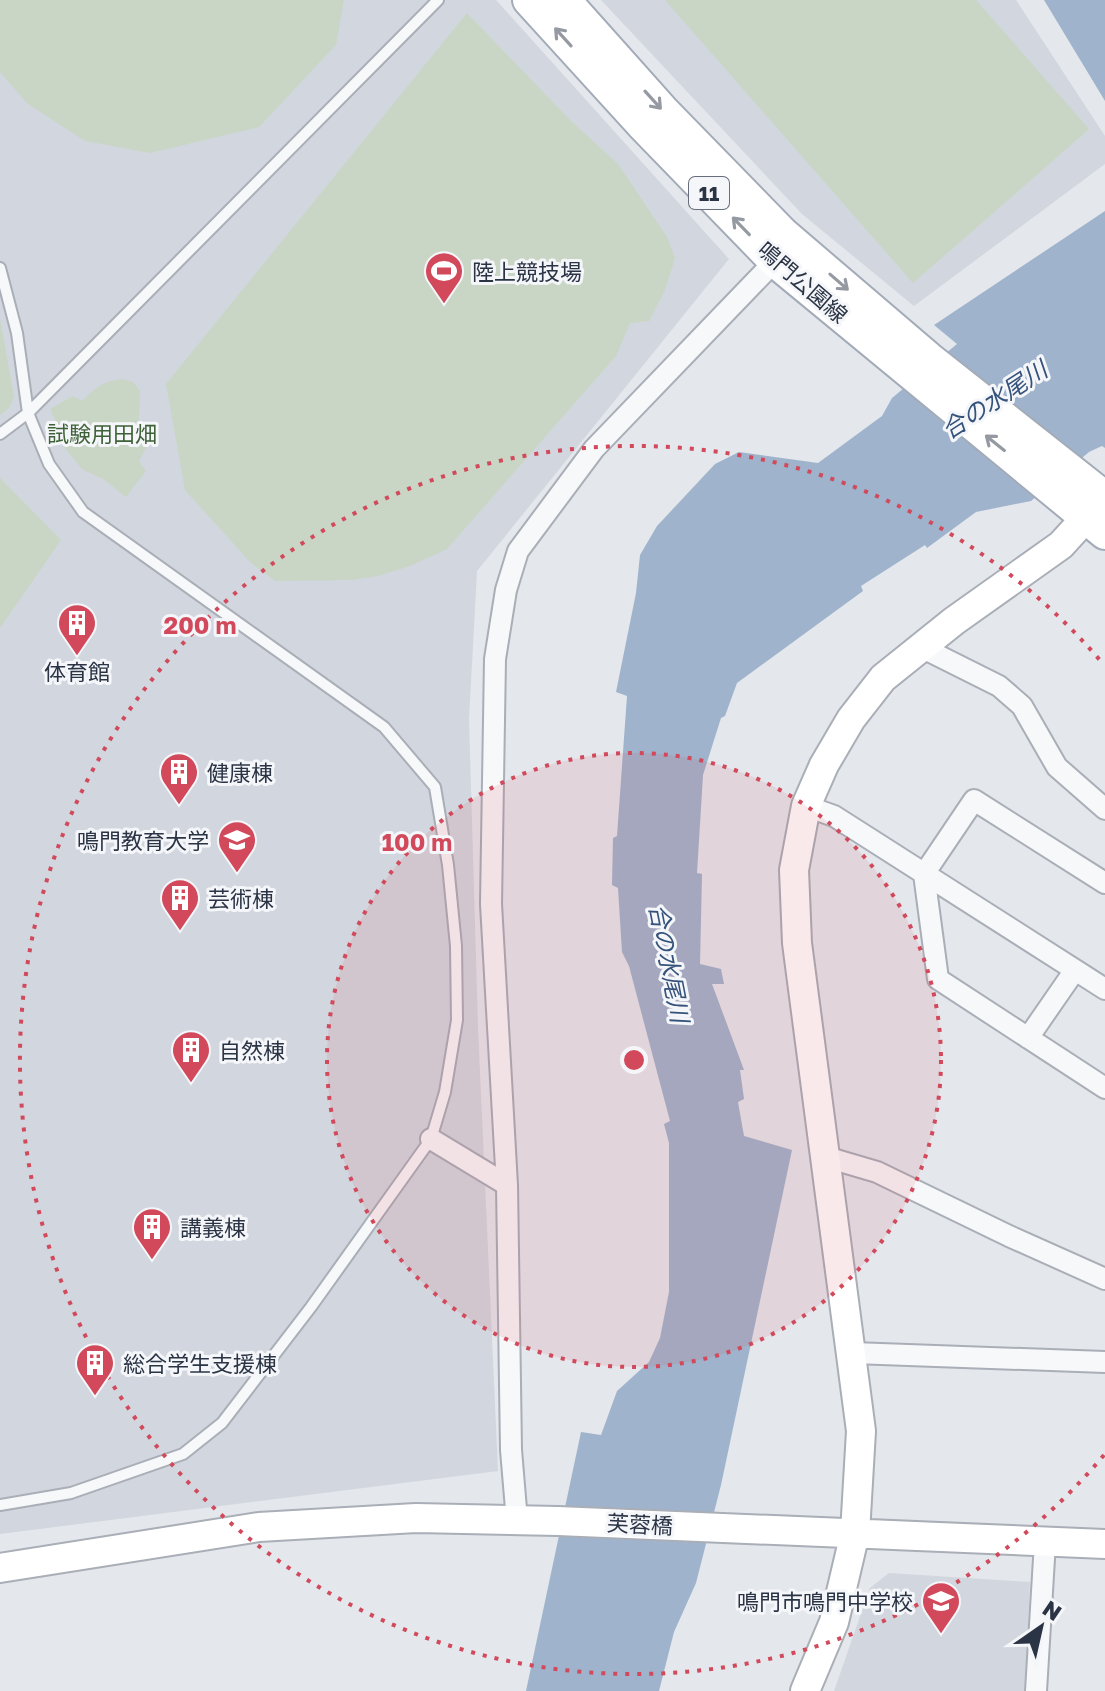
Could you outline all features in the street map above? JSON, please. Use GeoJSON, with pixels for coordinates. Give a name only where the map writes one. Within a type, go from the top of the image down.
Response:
{"type":"FeatureCollection","features":[{"type":"Feature","properties":{"kind":"main road","name":"鳴門公園線"},"geometry":{"type":"LineString","coordinates":[[529,0],[642,124],[775,261],[917,364],[1100,512]]}},
{"type":"Feature","properties":{"kind":"main road","name":"鳴門公園線"},"geometry":{"type":"LineString","coordinates":[[564,0],[663,111],[783,234],[917,364]]}},
{"type":"Feature","properties":{"kind":"street"},"geometry":{"type":"LineString","coordinates":[[517,1521],[511,1450],[507,1185],[491,904],[495,659],[506,590],[518,551],[594,449],[775,261]]}},
{"type":"Feature","properties":{"kind":"street"},"geometry":{"type":"LineString","coordinates":[[805,1691],[834,1622],[855,1533],[861,1431],[797,943],[794,870],[806,806],[824,765],[851,719],[883,678],[1061,545],[1100,512]]}},
{"type":"Feature","properties":{"kind":"street"},"geometry":{"type":"LineString","coordinates":[[921,647],[999,686],[1022,706],[1057,767],[1105,809]]}},
{"type":"Feature","properties":{"kind":"street"},"geometry":{"type":"LineString","coordinates":[[1105,883],[974,800],[924,874],[938,979],[1105,1088]]}},
{"type":"Feature","properties":{"kind":"street"},"geometry":{"type":"LineString","coordinates":[[806,806],[834,816],[1105,989]]}},
{"type":"Feature","properties":{"kind":"street"},"geometry":{"type":"LineString","coordinates":[[1028,1038],[1075,970]]}},
{"type":"Feature","properties":{"kind":"street"},"geometry":{"type":"LineString","coordinates":[[431,1139],[507,1185]]}},
{"type":"Feature","properties":{"kind":"street"},"geometry":{"type":"LineString","coordinates":[[826,1157],[877,1172],[1105,1279]]}},
{"type":"Feature","properties":{"kind":"street"},"geometry":{"type":"LineString","coordinates":[[853,1353],[1105,1362]]}},
{"type":"Feature","properties":{"kind":"street","name":"芙蓉橋"},"geometry":{"type":"LineString","coordinates":[[0,1568],[259,1527],[416,1518],[1105,1544]]}},
{"type":"Feature","properties":{"kind":"street"},"geometry":{"type":"LineString","coordinates":[[1036,1691],[1045,1542]]}},
{"type":"Feature","properties":{"kind":"lane"},"geometry":{"type":"LineString","coordinates":[[0,434],[28,413],[438,0]]}},
{"type":"Feature","properties":{"kind":"lane"},"geometry":{"type":"LineString","coordinates":[[0,268],[17,333],[28,413],[49,464],[83,512],[384,727],[435,787],[450,878],[456,946],[457,1020],[445,1092],[431,1139],[311,1307],[222,1423],[183,1454],[71,1493],[0,1505]]}},
{"type":"Feature","properties":{"kind":"shaded area","name":"鳴門教育大学"},"geometry":{"type":"Polygon","coordinates":[[[0,0],[496,0],[729,259],[477,571],[469,719],[478,1029],[498,1471],[0,1534],[0,0]]]}},
{"type":"Feature","properties":{"kind":"shaded area"},"geometry":{"type":"Polygon","coordinates":[[[601,0],[1016,0],[1105,136],[1105,164],[914,306],[802,214],[601,0]]]}},
{"type":"Feature","properties":{"kind":"shaded area","name":"鳴門市鳴門中学校"},"geometry":{"type":"Polygon","coordinates":[[[889,1573],[1030,1582],[1025,1691],[834,1691],[870,1588],[889,1573]]]}},
{"type":"Feature","properties":{"kind":"green space"},"geometry":{"type":"Polygon","coordinates":[[[0,0],[344,0],[336,45],[259,127],[150,153],[85,141],[28,104],[0,72],[0,0]]]}},
{"type":"Feature","properties":{"kind":"green space"},"geometry":{"type":"Polygon","coordinates":[[[665,0],[976,0],[1089,129],[913,283],[665,0]]]}},
{"type":"Feature","properties":{"kind":"green space","name":"陸上競技場"},"geometry":{"type":"Polygon","coordinates":[[[467,13],[572,122],[618,164],[667,237],[675,258],[665,290],[649,321],[630,323],[616,356],[447,549],[378,576],[352,580],[275,581],[250,562],[185,490],[166,384],[467,13]]]}},
{"type":"Feature","properties":{"kind":"green space"},"geometry":{"type":"Polygon","coordinates":[[[0,319],[14,397],[9,408],[0,415],[0,319]]]}},
{"type":"Feature","properties":{"kind":"green space","name":"試験用田畑"},"geometry":{"type":"Polygon","coordinates":[[[122,379],[133,382],[140,391],[138,436],[148,444],[139,461],[146,471],[126,497],[103,479],[82,469],[64,447],[50,409],[73,396],[82,401],[100,386],[122,379]]]}},
{"type":"Feature","properties":{"kind":"green space"},"geometry":{"type":"Polygon","coordinates":[[[0,478],[61,540],[0,628],[0,478]]]}},
{"type":"Feature","properties":{"kind":"water"},"geometry":{"type":"Polygon","coordinates":[[[1044,0],[1105,0],[1105,101],[1044,0]]]}},
{"type":"Feature","properties":{"kind":"water","name":"合の水尾川"},"geometry":{"type":"Polygon","coordinates":[[[1105,211],[1105,448],[1102,446],[1089,452],[1031,501],[976,512],[927,548],[925,545],[861,586],[863,591],[737,683],[725,716],[721,718],[703,775],[697,873],[702,874],[700,964],[721,969],[724,984],[712,984],[744,1070],[740,1070],[744,1099],[738,1102],[744,1136],[792,1150],[721,1485],[696,1583],[674,1632],[659,1691],[526,1691],[581,1432],[601,1435],[617,1391],[649,1362],[660,1338],[669,1292],[669,1143],[664,1124],[670,1121],[629,966],[622,952],[618,888],[612,885],[613,838],[617,836],[627,696],[616,692],[636,593],[640,555],[657,526],[715,464],[739,452],[818,463],[882,416],[892,398],[957,344],[934,325],[1105,211]]]}},
{"type":"Feature","properties":{"kind":"place","name":"陸上競技場"},"geometry":{"type":"Point","coordinates":[444,305]}},
{"type":"Feature","properties":{"kind":"place","name":"体育館"},"geometry":{"type":"Point","coordinates":[77,657]}},
{"type":"Feature","properties":{"kind":"place","name":"健康棟"},"geometry":{"type":"Point","coordinates":[179,806]}},
{"type":"Feature","properties":{"kind":"place","name":"鳴門教育大学"},"geometry":{"type":"Point","coordinates":[237,874]}},
{"type":"Feature","properties":{"kind":"place","name":"芸術棟"},"geometry":{"type":"Point","coordinates":[180,932]}},
{"type":"Feature","properties":{"kind":"place","name":"自然棟"},"geometry":{"type":"Point","coordinates":[191,1084]}},
{"type":"Feature","properties":{"kind":"place","name":"講義棟"},"geometry":{"type":"Point","coordinates":[152,1261]}},
{"type":"Feature","properties":{"kind":"place","name":"総合学生支援棟"},"geometry":{"type":"Point","coordinates":[95,1397]}},
{"type":"Feature","properties":{"kind":"place","name":"鳴門市鳴門中学校"},"geometry":{"type":"Point","coordinates":[941,1635]}}]}
